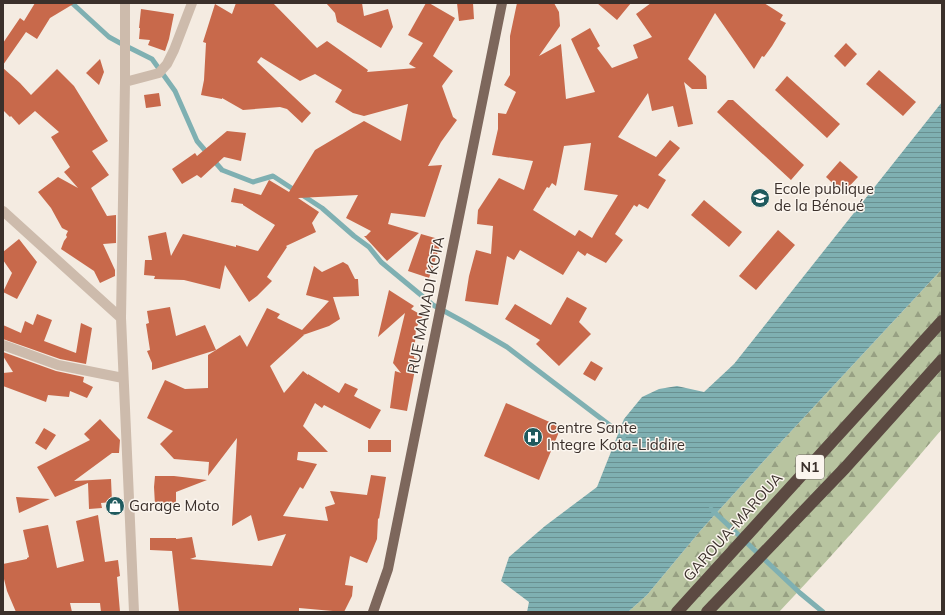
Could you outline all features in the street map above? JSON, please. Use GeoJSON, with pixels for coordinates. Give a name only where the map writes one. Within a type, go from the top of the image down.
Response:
{"type":"FeatureCollection","features":[{"type":"Feature","properties":{"kind":"highway","name":"GAROUA-MAROUA"},"geometry":{"type":"LineString","coordinates":[[677,612],[942,320]]}},
{"type":"Feature","properties":{"kind":"highway","name":"N1"},"geometry":{"type":"LineString","coordinates":[[707,612],[845,468],[942,360]]}},
{"type":"Feature","properties":{"kind":"main road","name":"RUE MAMADI KOTA"},"geometry":{"type":"LineString","coordinates":[[374,612],[388,569],[502,3]]}},
{"type":"Feature","properties":{"kind":"street"},"geometry":{"type":"LineString","coordinates":[[125,3],[121,318],[134,612]]}},
{"type":"Feature","properties":{"kind":"street"},"geometry":{"type":"LineString","coordinates":[[125,82],[159,73],[167,64],[192,3]]}},
{"type":"Feature","properties":{"kind":"street"},"geometry":{"type":"LineString","coordinates":[[3,211],[121,318]]}},
{"type":"Feature","properties":{"kind":"street"},"geometry":{"type":"LineString","coordinates":[[3,345],[58,365],[123,378]]}},
{"type":"Feature","properties":{"kind":"green space"},"geometry":{"type":"Polygon","coordinates":[[[942,269],[942,429],[821,567],[779,612],[628,612],[647,595],[701,530],[942,269]]]}},
{"type":"Feature","properties":{"kind":"water"},"geometry":{"type":"Polygon","coordinates":[[[942,102],[942,269],[701,530],[647,595],[628,612],[527,612],[529,602],[501,581],[509,557],[545,526],[597,487],[624,419],[642,397],[659,389],[677,386],[704,392],[734,364],[942,102]]]}},
{"type":"Feature","properties":{"kind":"building"},"geometry":{"type":"Polygon","coordinates":[[[35,3],[75,3],[50,18],[37,39],[26,32],[3,65],[3,43],[20,18],[24,21],[35,3]]]}},
{"type":"Feature","properties":{"kind":"building"},"geometry":{"type":"Polygon","coordinates":[[[236,3],[273,3],[317,48],[327,41],[368,70],[367,72],[416,68],[409,64],[423,43],[408,35],[426,3],[429,3],[455,18],[433,56],[453,71],[442,86],[453,117],[457,120],[441,142],[428,166],[442,165],[425,217],[391,213],[388,224],[419,233],[387,261],[364,236],[371,231],[346,218],[358,195],[298,198],[319,212],[312,223],[316,232],[286,246],[287,247],[267,277],[272,281],[249,302],[225,265],[220,289],[184,280],[154,279],[155,276],[144,275],[145,260],[152,260],[148,236],[166,232],[171,256],[183,234],[258,251],[275,225],[243,204],[231,202],[234,188],[261,195],[269,180],[289,192],[315,150],[364,121],[401,141],[408,104],[364,116],[353,113],[335,102],[342,90],[315,74],[300,81],[261,57],[257,62],[311,113],[302,123],[287,109],[280,107],[243,110],[222,98],[201,95],[204,80],[206,43],[203,42],[215,4],[232,14],[236,3]]]}},
{"type":"Feature","properties":{"kind":"building"},"geometry":{"type":"Polygon","coordinates":[[[326,3],[362,3],[364,16],[388,9],[393,27],[381,48],[337,22],[335,13],[326,3]]]}},
{"type":"Feature","properties":{"kind":"building"},"geometry":{"type":"Polygon","coordinates":[[[457,3],[473,3],[474,19],[459,21],[457,3]]]}},
{"type":"Feature","properties":{"kind":"building"},"geometry":{"type":"Polygon","coordinates":[[[517,3],[554,3],[559,12],[560,26],[539,56],[561,44],[566,99],[595,92],[571,39],[590,28],[600,46],[597,48],[612,68],[638,58],[633,45],[652,37],[636,14],[651,3],[764,3],[783,15],[780,20],[786,23],[772,46],[764,57],[762,56],[754,69],[715,13],[688,59],[706,76],[707,89],[692,89],[684,82],[693,124],[678,127],[673,106],[652,111],[648,93],[618,137],[656,157],[670,140],[680,148],[658,175],[666,180],[648,209],[639,204],[637,207],[634,205],[615,234],[623,240],[606,263],[587,253],[585,256],[578,251],[563,275],[520,250],[514,260],[507,256],[498,305],[465,301],[469,276],[476,250],[491,254],[493,226],[477,224],[478,210],[499,178],[524,190],[533,161],[492,155],[498,129],[498,113],[506,114],[516,92],[504,85],[510,75],[510,36],[517,3]],[[591,143],[564,146],[556,186],[552,183],[549,188],[547,187],[533,210],[575,236],[579,230],[592,238],[618,195],[584,190],[591,143]]]}},
{"type":"Feature","properties":{"kind":"building"},"geometry":{"type":"Polygon","coordinates":[[[597,3],[631,3],[617,20],[597,3]]]}},
{"type":"Feature","properties":{"kind":"building"},"geometry":{"type":"Polygon","coordinates":[[[141,9],[174,14],[165,51],[148,45],[150,40],[139,39],[141,9]]]}},
{"type":"Feature","properties":{"kind":"building"},"geometry":{"type":"Polygon","coordinates":[[[846,43],[857,54],[845,67],[834,56],[846,43]]]}},
{"type":"Feature","properties":{"kind":"building"},"geometry":{"type":"Polygon","coordinates":[[[100,59],[104,72],[99,85],[86,73],[100,59]]]}},
{"type":"Feature","properties":{"kind":"building"},"geometry":{"type":"Polygon","coordinates":[[[3,68],[31,95],[57,69],[74,86],[108,141],[92,151],[109,175],[91,188],[107,216],[116,215],[116,243],[103,244],[115,270],[115,276],[100,283],[94,271],[61,249],[67,237],[66,235],[68,231],[62,228],[51,208],[38,192],[58,177],[78,188],[64,172],[70,167],[51,137],[59,132],[35,111],[19,125],[3,110],[3,68]]]}},
{"type":"Feature","properties":{"kind":"building"},"geometry":{"type":"Polygon","coordinates":[[[879,70],[916,102],[903,116],[866,84],[879,70]]]}},
{"type":"Feature","properties":{"kind":"building"},"geometry":{"type":"Polygon","coordinates":[[[787,76],[840,124],[827,138],[775,90],[787,76]]]}},
{"type":"Feature","properties":{"kind":"building"},"geometry":{"type":"Polygon","coordinates":[[[159,93],[161,106],[146,108],[144,95],[159,93]]]}},
{"type":"Feature","properties":{"kind":"building"},"geometry":{"type":"Polygon","coordinates":[[[728,100],[733,100],[804,165],[791,180],[717,112],[728,100]]]}},
{"type":"Feature","properties":{"kind":"building"},"geometry":{"type":"Polygon","coordinates":[[[227,131],[246,133],[241,161],[224,157],[201,178],[197,175],[182,184],[172,169],[195,153],[197,156],[227,131]]]}},
{"type":"Feature","properties":{"kind":"building"},"geometry":{"type":"Polygon","coordinates":[[[840,161],[858,177],[843,193],[826,177],[840,161]]]}},
{"type":"Feature","properties":{"kind":"building"},"geometry":{"type":"Polygon","coordinates":[[[704,200],[742,232],[729,247],[691,215],[704,200]]]}},
{"type":"Feature","properties":{"kind":"building"},"geometry":{"type":"Polygon","coordinates":[[[778,230],[795,245],[756,290],[739,276],[778,230]]]}},
{"type":"Feature","properties":{"kind":"building"},"geometry":{"type":"Polygon","coordinates":[[[421,234],[442,240],[429,278],[408,271],[421,234]]]}},
{"type":"Feature","properties":{"kind":"building"},"geometry":{"type":"Polygon","coordinates":[[[19,239],[37,262],[17,299],[3,292],[12,273],[3,260],[3,252],[19,239]]]}},
{"type":"Feature","properties":{"kind":"building"},"geometry":{"type":"Polygon","coordinates":[[[343,262],[348,265],[355,279],[358,279],[359,296],[333,297],[340,319],[329,326],[303,335],[270,366],[284,393],[303,371],[339,393],[345,383],[358,389],[354,396],[381,410],[370,429],[324,405],[322,408],[315,403],[303,426],[328,452],[298,452],[297,460],[317,464],[303,489],[300,487],[283,516],[328,521],[325,507],[335,504],[330,491],[367,495],[371,475],[386,477],[379,519],[378,518],[377,539],[367,563],[350,556],[345,585],[353,586],[352,596],[344,612],[299,608],[299,612],[179,612],[172,551],[150,550],[150,538],[176,539],[192,537],[196,557],[190,559],[272,566],[286,534],[258,541],[251,515],[232,526],[237,438],[208,476],[209,462],[174,459],[160,444],[173,431],[147,418],[165,380],[185,389],[208,388],[208,355],[240,335],[247,347],[267,308],[280,314],[277,318],[302,330],[329,301],[306,295],[314,266],[322,272],[343,262]]]}},
{"type":"Feature","properties":{"kind":"building"},"geometry":{"type":"Polygon","coordinates":[[[389,290],[414,306],[411,309],[423,316],[416,328],[414,358],[417,359],[407,411],[390,408],[395,371],[401,373],[393,363],[405,313],[378,337],[389,290]]]}},
{"type":"Feature","properties":{"kind":"building"},"geometry":{"type":"Polygon","coordinates":[[[567,297],[587,308],[579,322],[591,334],[559,366],[536,344],[540,340],[505,319],[515,304],[551,325],[567,297]]]}},
{"type":"Feature","properties":{"kind":"building"},"geometry":{"type":"Polygon","coordinates":[[[170,307],[176,336],[205,325],[216,350],[152,370],[152,363],[147,351],[150,350],[146,324],[149,323],[147,311],[170,307]]]}},
{"type":"Feature","properties":{"kind":"building"},"geometry":{"type":"Polygon","coordinates":[[[37,314],[52,320],[44,341],[76,353],[81,323],[92,328],[86,364],[60,359],[3,339],[3,325],[21,333],[25,321],[33,325],[37,314]]]}},
{"type":"Feature","properties":{"kind":"building"},"geometry":{"type":"Polygon","coordinates":[[[3,352],[56,371],[84,377],[83,382],[93,387],[87,398],[70,391],[69,397],[48,395],[46,402],[3,386],[3,373],[13,372],[3,356],[3,352]]]}},
{"type":"Feature","properties":{"kind":"building"},"geometry":{"type":"Polygon","coordinates":[[[591,361],[603,368],[595,381],[583,374],[591,361]]]}},
{"type":"Feature","properties":{"kind":"building","name":"Centre Sante Integre Kota-Liddire"},"geometry":{"type":"Polygon","coordinates":[[[506,403],[561,427],[539,480],[484,456],[506,403]]]}},
{"type":"Feature","properties":{"kind":"building"},"geometry":{"type":"Polygon","coordinates":[[[100,419],[120,440],[119,453],[112,453],[74,481],[111,479],[112,502],[101,503],[102,508],[89,509],[88,483],[55,497],[37,467],[90,440],[84,434],[100,419]]]}},
{"type":"Feature","properties":{"kind":"building"},"geometry":{"type":"Polygon","coordinates":[[[44,428],[56,435],[46,450],[35,443],[44,428]]]}},
{"type":"Feature","properties":{"kind":"building"},"geometry":{"type":"Polygon","coordinates":[[[368,440],[391,440],[391,452],[368,452],[368,440]]]}},
{"type":"Feature","properties":{"kind":"building"},"geometry":{"type":"Polygon","coordinates":[[[155,476],[174,476],[207,480],[176,492],[176,504],[155,505],[155,476]]]}},
{"type":"Feature","properties":{"kind":"building"},"geometry":{"type":"Polygon","coordinates":[[[16,497],[50,499],[19,513],[16,497]]]}},
{"type":"Feature","properties":{"kind":"building"},"geometry":{"type":"Polygon","coordinates":[[[98,515],[105,562],[118,560],[120,576],[117,577],[120,612],[101,612],[100,603],[70,603],[72,612],[16,612],[7,591],[3,575],[3,564],[27,559],[29,557],[23,530],[48,525],[57,568],[84,561],[76,521],[98,515]]]}},
{"type":"Feature","properties":{"kind":"waterway"},"geometry":{"type":"LineString","coordinates":[[72,3],[109,37],[152,59],[175,91],[197,141],[222,170],[253,182],[273,176],[322,208],[369,247],[381,262],[433,305],[507,347],[624,436]]}},
{"type":"Feature","properties":{"kind":"waterway"},"geometry":{"type":"LineString","coordinates":[[711,509],[800,593],[823,612]]}},
{"type":"Feature","properties":{"kind":"place","name":"Ecole publique de la Bénoué"},"geometry":{"type":"Point","coordinates":[760,198]}},
{"type":"Feature","properties":{"kind":"place","name":"Centre Sante Integre Kota-Liddire"},"geometry":{"type":"Point","coordinates":[533,437]}},
{"type":"Feature","properties":{"kind":"place","name":"Garage Moto"},"geometry":{"type":"Point","coordinates":[115,506]}}]}
